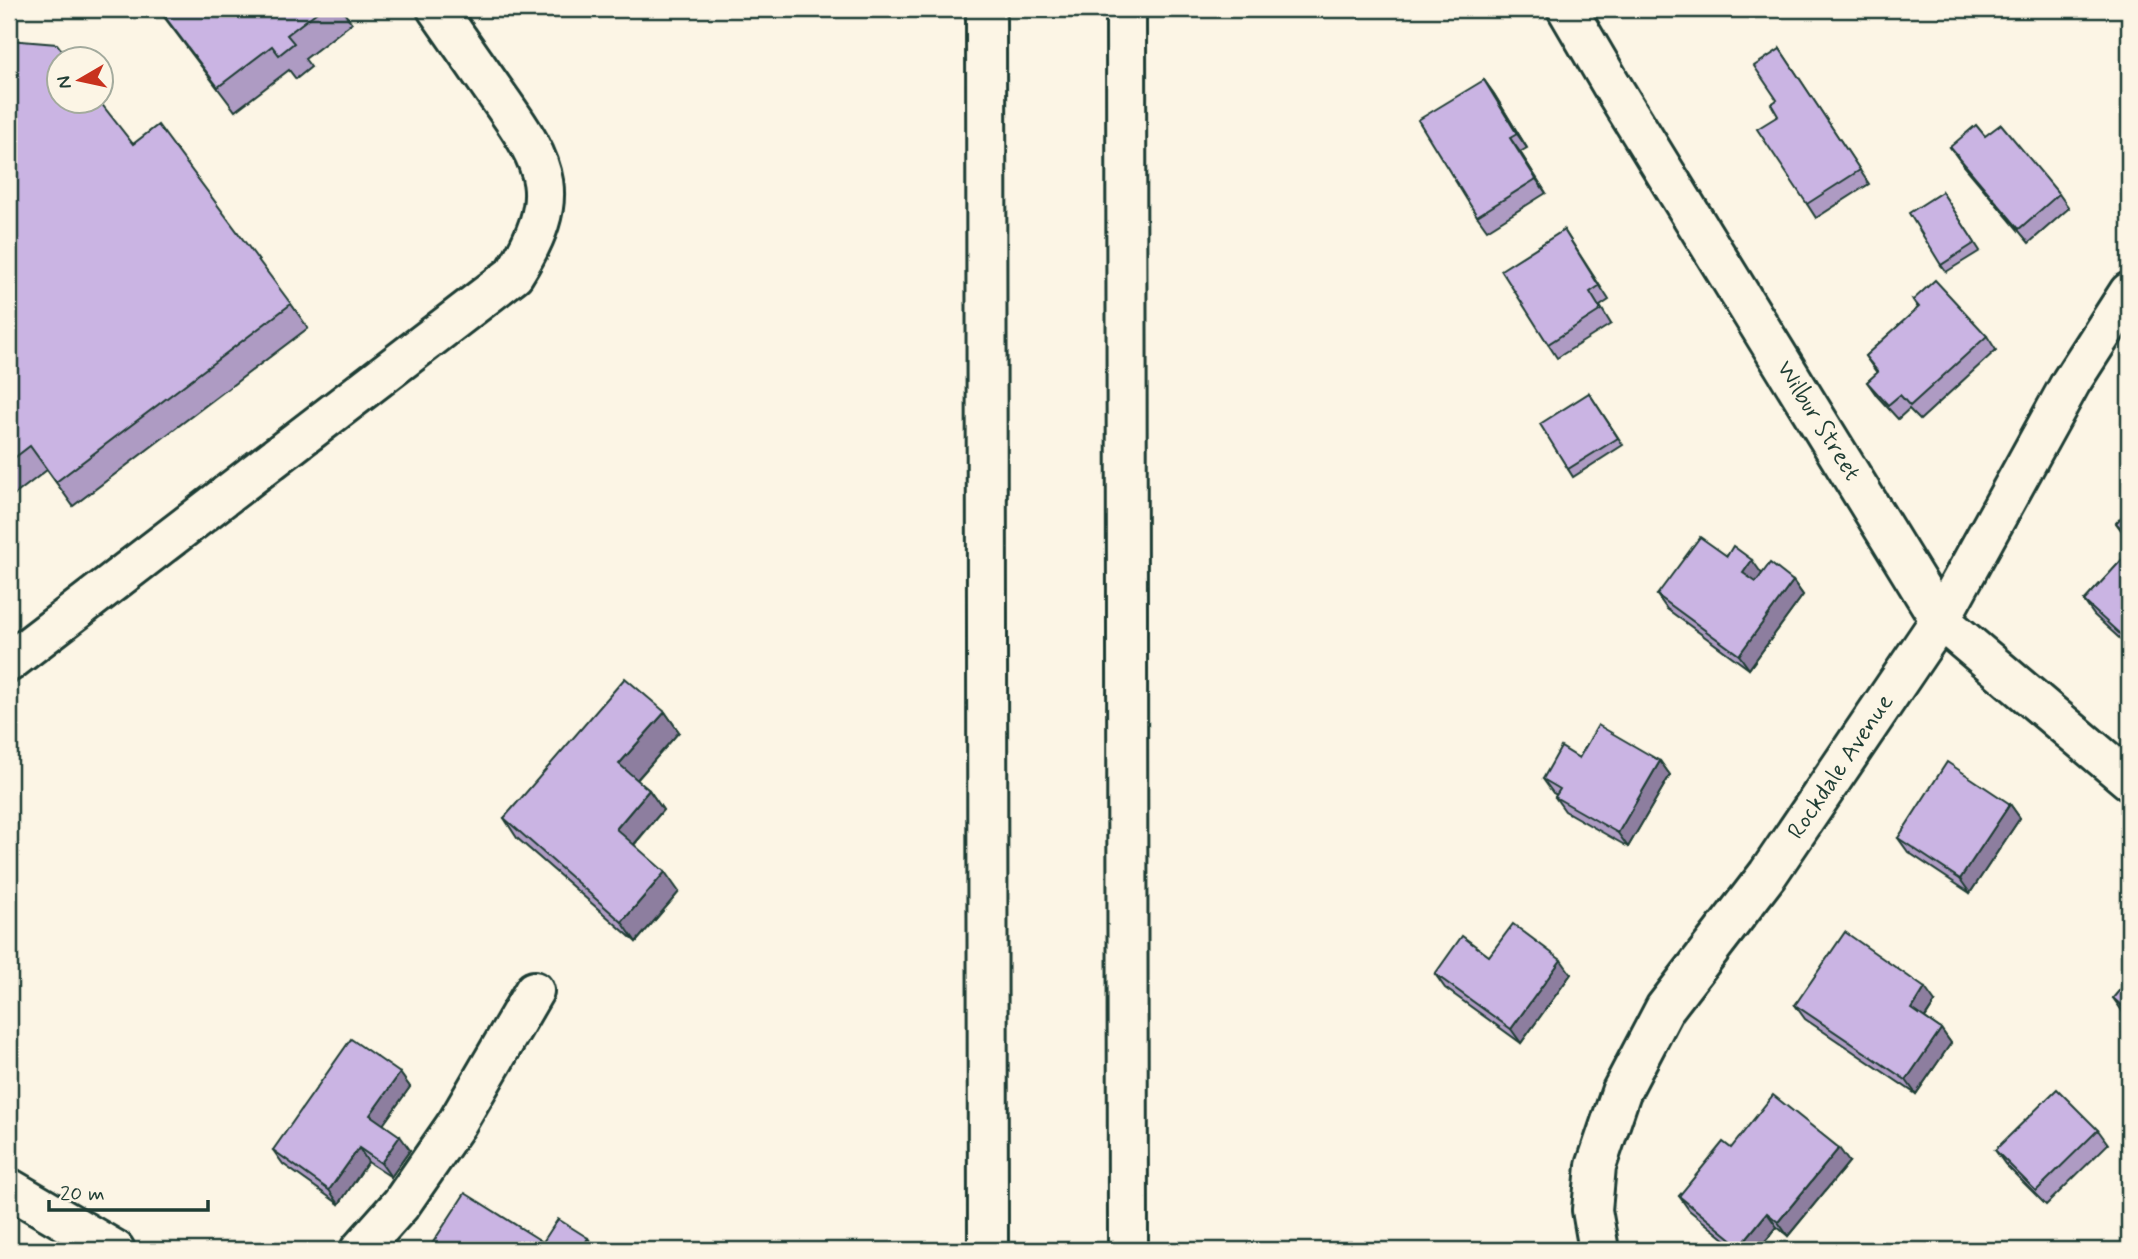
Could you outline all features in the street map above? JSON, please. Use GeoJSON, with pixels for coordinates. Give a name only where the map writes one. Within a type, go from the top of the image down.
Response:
{"type":"FeatureCollection","features":[{"type":"Feature","properties":{"kind":"main road"},"geometry":{"type":"LineString","coordinates":[[9,662],[514,274],[531,246],[538,226],[544,196],[542,169],[529,141],[437,9]]}},
{"type":"Feature","properties":{"kind":"main road"},"geometry":{"type":"LineString","coordinates":[[986,9],[988,1250]]}},
{"type":"Feature","properties":{"kind":"main road"},"geometry":{"type":"LineString","coordinates":[[1126,9],[1128,1250]]}},
{"type":"Feature","properties":{"kind":"main road","name":"Wilbur Street"},"geometry":{"type":"LineString","coordinates":[[1567,9],[1940,620],[2129,780]]}},
{"type":"Feature","properties":{"kind":"main road","name":"Rockdale Avenue"},"geometry":{"type":"LineString","coordinates":[[1599,1250],[1592,1210],[1596,1166],[1620,1092],[1665,1008],[1768,874],[1940,620],[2071,382],[2129,292]]}},
{"type":"Feature","properties":{"kind":"main road"},"geometry":{"type":"LineString","coordinates":[[360,1250],[401,1204],[457,1123],[534,991]]}},
{"type":"Feature","properties":{"kind":"main road"},"geometry":{"type":"LineString","coordinates":[[9,1188],[115,1250]]}},
{"type":"Feature","properties":{"kind":"building"},"geometry":{"type":"Polygon","coordinates":[[[159,9],[321,9],[287,35],[294,43],[279,55],[272,46],[218,87],[159,9]]]}},
{"type":"Feature","properties":{"kind":"building"},"geometry":{"type":"Polygon","coordinates":[[[9,40],[58,46],[46,46],[46,116],[111,116],[133,144],[158,125],[291,304],[56,482],[30,446],[9,462],[9,40]]]}},
{"type":"Feature","properties":{"kind":"building"},"geometry":{"type":"Polygon","coordinates":[[[1780,49],[1860,170],[1807,204],[1757,129],[1778,116],[1771,104],[1777,100],[1754,66],[1780,49]]]}},
{"type":"Feature","properties":{"kind":"building"},"geometry":{"type":"Polygon","coordinates":[[[1484,80],[1517,134],[1510,138],[1536,179],[1477,216],[1418,120],[1484,80]]]}},
{"type":"Feature","properties":{"kind":"building"},"geometry":{"type":"Polygon","coordinates":[[[2001,124],[2059,194],[2019,229],[1950,147],[1976,125],[1985,136],[2001,124]]]}},
{"type":"Feature","properties":{"kind":"building"},"geometry":{"type":"Polygon","coordinates":[[[1942,192],[1975,243],[1941,265],[1909,213],[1942,192]]]}},
{"type":"Feature","properties":{"kind":"building"},"geometry":{"type":"Polygon","coordinates":[[[1564,230],[1599,286],[1590,292],[1601,310],[1548,344],[1501,270],[1564,230]]]}},
{"type":"Feature","properties":{"kind":"building"},"geometry":{"type":"Polygon","coordinates":[[[1935,280],[1987,336],[1910,406],[1900,395],[1888,405],[1867,382],[1878,372],[1865,356],[1919,307],[1913,300],[1935,280]]]}},
{"type":"Feature","properties":{"kind":"building"},"geometry":{"type":"Polygon","coordinates":[[[1589,393],[1618,438],[1568,469],[1540,424],[1589,393]]]}},
{"type":"Feature","properties":{"kind":"building"},"geometry":{"type":"Polygon","coordinates":[[[2129,509],[2129,536],[2116,523],[2129,509]]]}},
{"type":"Feature","properties":{"kind":"building"},"geometry":{"type":"Polygon","coordinates":[[[1700,537],[1727,556],[1733,546],[1752,560],[1743,573],[1756,582],[1770,563],[1793,581],[1739,655],[1657,595],[1700,537]]]}},
{"type":"Feature","properties":{"kind":"building"},"geometry":{"type":"Polygon","coordinates":[[[2129,552],[2129,628],[2122,636],[2084,601],[2129,552]]]}},
{"type":"Feature","properties":{"kind":"building"},"geometry":{"type":"Polygon","coordinates":[[[625,678],[665,712],[619,764],[649,790],[616,829],[665,872],[622,922],[504,818],[625,678]]]}},
{"type":"Feature","properties":{"kind":"building"},"geometry":{"type":"Polygon","coordinates":[[[1598,725],[1660,761],[1618,833],[1555,797],[1560,789],[1543,779],[1561,747],[1579,758],[1598,725]]]}},
{"type":"Feature","properties":{"kind":"building"},"geometry":{"type":"Polygon","coordinates":[[[1947,762],[2010,804],[1960,879],[1898,838],[1947,762]]]}},
{"type":"Feature","properties":{"kind":"building"},"geometry":{"type":"Polygon","coordinates":[[[1513,924],[1561,960],[1511,1029],[1435,974],[1462,936],[1489,956],[1513,924]]]}},
{"type":"Feature","properties":{"kind":"building"},"geometry":{"type":"Polygon","coordinates":[[[1845,932],[1925,988],[1912,1009],[1941,1029],[1906,1080],[1795,1005],[1845,932]]]}},
{"type":"Feature","properties":{"kind":"building"},"geometry":{"type":"Polygon","coordinates":[[[2129,981],[2129,1012],[2113,998],[2129,981]]]}},
{"type":"Feature","properties":{"kind":"building"},"geometry":{"type":"Polygon","coordinates":[[[351,1039],[400,1073],[370,1115],[400,1136],[381,1163],[359,1148],[329,1190],[273,1150],[351,1039]]]}},
{"type":"Feature","properties":{"kind":"building"},"geometry":{"type":"Polygon","coordinates":[[[2057,1089],[2098,1130],[2036,1191],[1995,1150],[2057,1089]]]}},
{"type":"Feature","properties":{"kind":"building"},"geometry":{"type":"Polygon","coordinates":[[[1773,1095],[1839,1148],[1778,1222],[1767,1213],[1740,1246],[1679,1196],[1723,1142],[1731,1148],[1773,1095]]]}},
{"type":"Feature","properties":{"kind":"building"},"geometry":{"type":"Polygon","coordinates":[[[465,1193],[543,1242],[558,1219],[588,1238],[581,1250],[435,1250],[430,1247],[465,1193]]]}}]}
